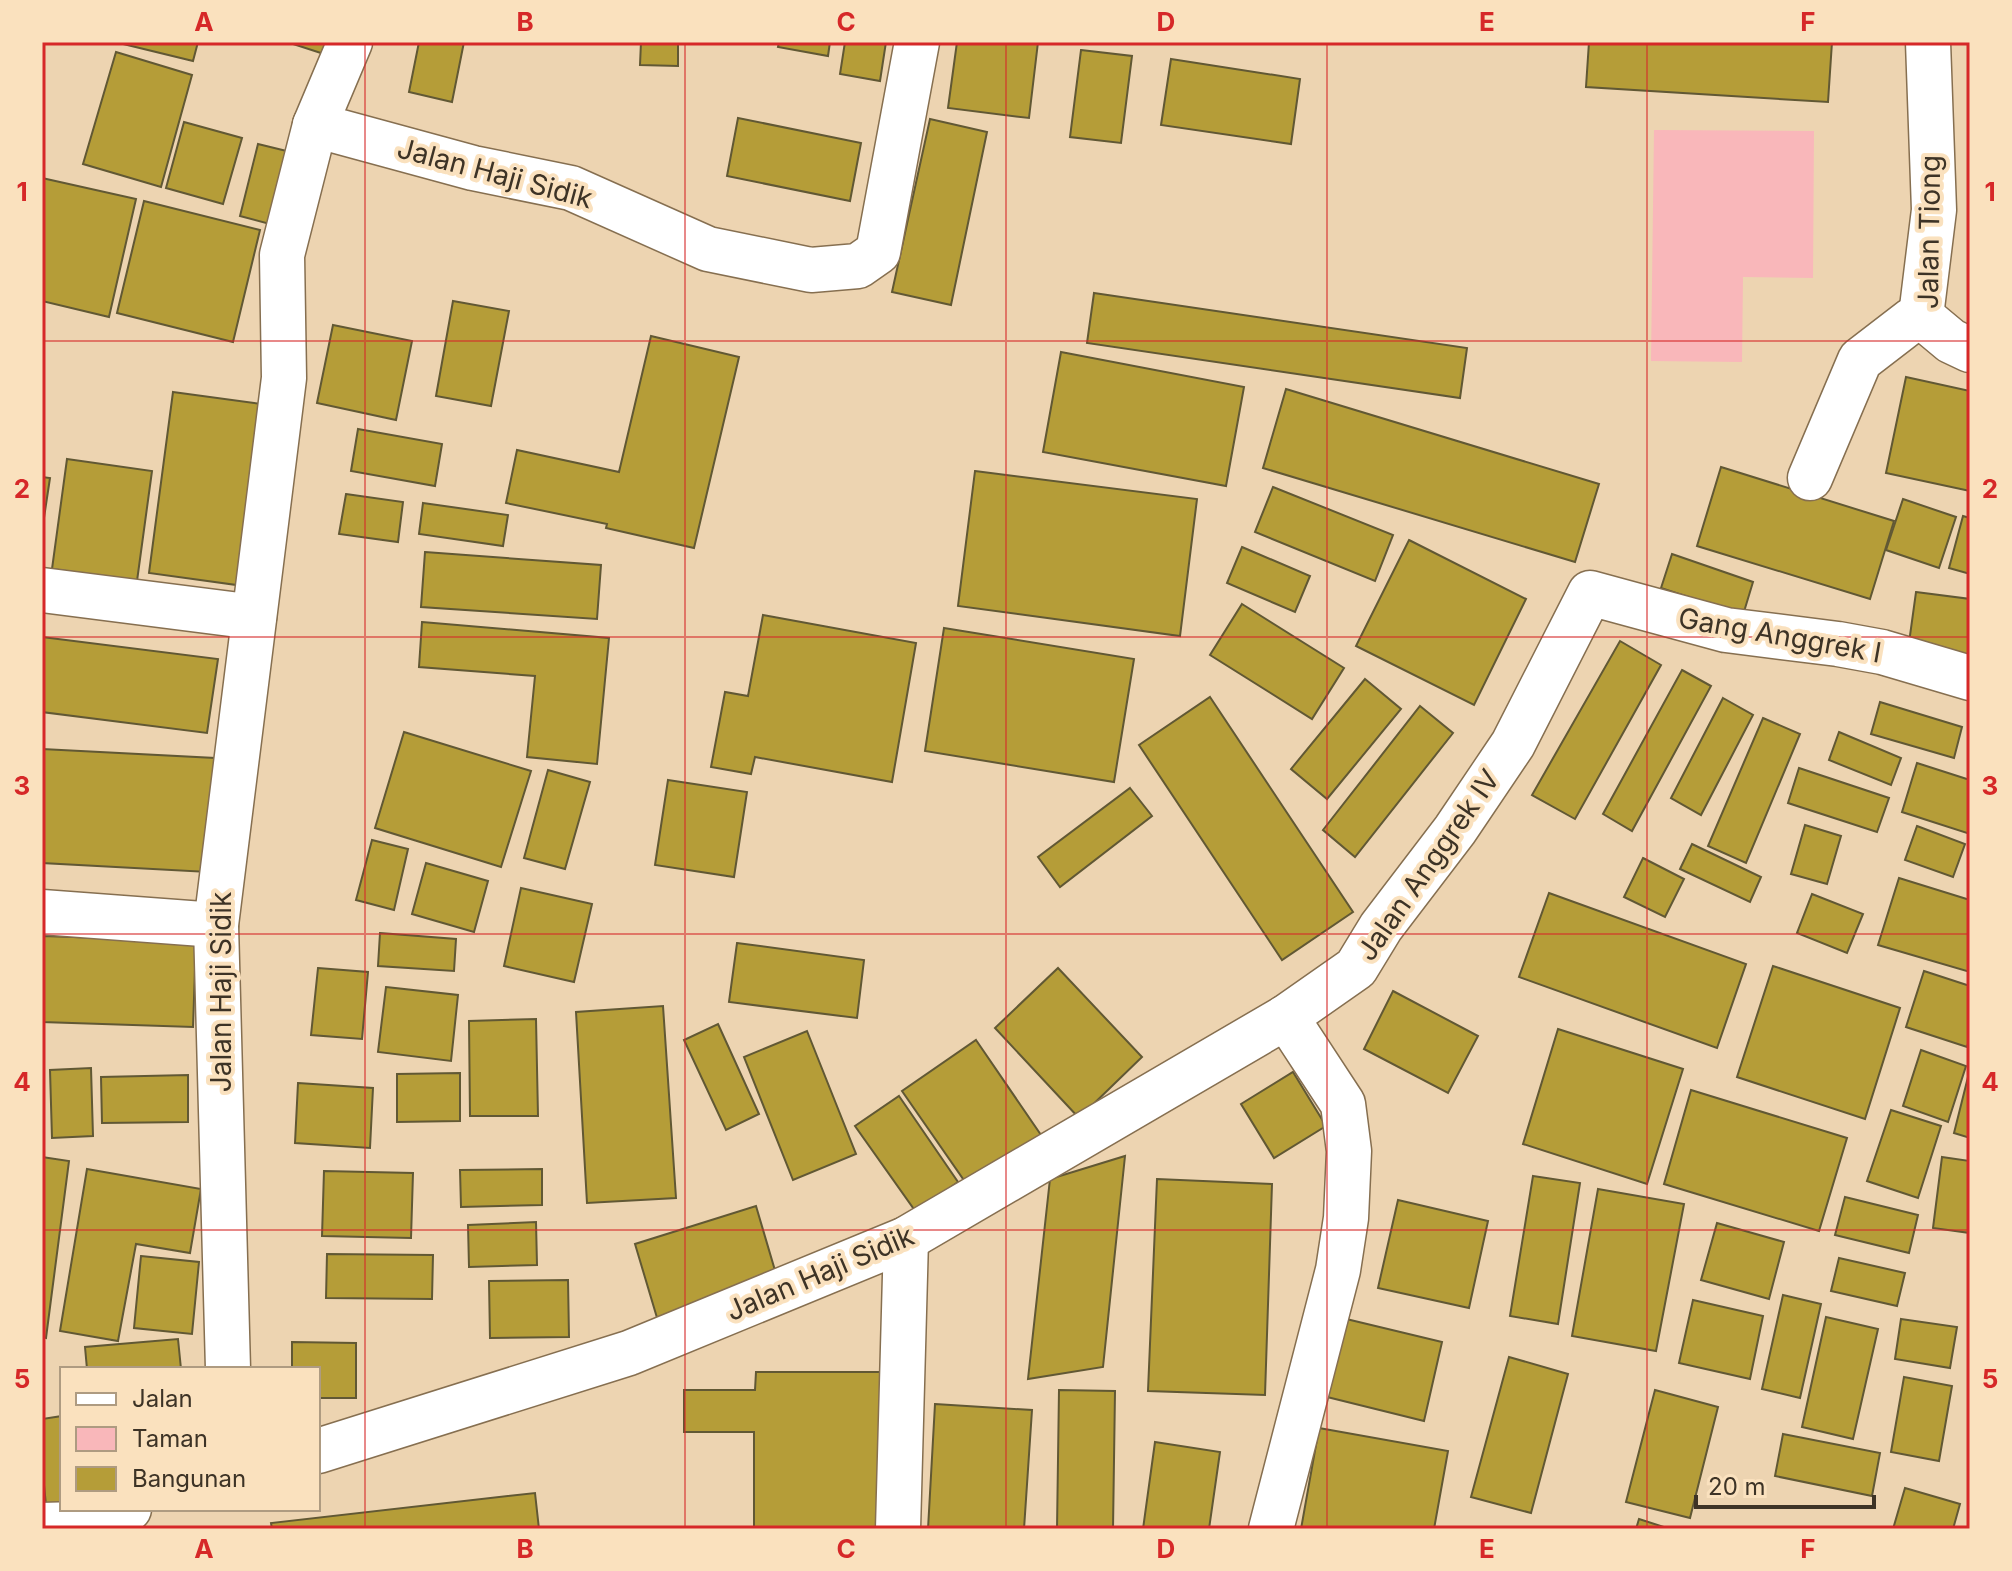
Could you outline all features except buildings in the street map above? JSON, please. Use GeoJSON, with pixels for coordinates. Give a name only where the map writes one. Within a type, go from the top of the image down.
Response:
{"type":"FeatureCollection","features":[{"type":"Feature","properties":{"kind":"street","name":"Jalan Haji Sidik"},"geometry":{"type":"LineString","coordinates":[[228,1367],[216,925],[284,378],[282,255],[315,125],[350,42]]}},
{"type":"Feature","properties":{"kind":"street","name":"Jalan Haji Sidik"},"geometry":{"type":"LineString","coordinates":[[315,125],[473,168],[571,188],[708,249],[811,270],[858,266],[878,252],[917,42]]}},
{"type":"Feature","properties":{"kind":"street","name":"Jalan Tiong"},"geometry":{"type":"LineString","coordinates":[[1928,42],[1934,210],[1921,316],[1951,341],[1970,350]]}},
{"type":"Feature","properties":{"kind":"street"},"geometry":{"type":"LineString","coordinates":[[1810,478],[1860,360],[1921,316]]}},
{"type":"Feature","properties":{"kind":"street"},"geometry":{"type":"LineString","coordinates":[[42,590],[254,617]]}},
{"type":"Feature","properties":{"kind":"street","name":"Gang Anggrek I"},"geometry":{"type":"LineString","coordinates":[[1590,593],[1726,630],[1882,652],[1970,678]]}},
{"type":"Feature","properties":{"kind":"street","name":"Jalan Anggrek IV"},"geometry":{"type":"LineString","coordinates":[[1286,1017],[1356,968],[1381,927],[1455,830],[1513,744],[1590,593]]}},
{"type":"Feature","properties":{"kind":"street"},"geometry":{"type":"LineString","coordinates":[[42,912],[216,925]]}},
{"type":"Feature","properties":{"kind":"street","name":"Jalan Haji Sidik"},"geometry":{"type":"LineString","coordinates":[[320,1450],[629,1353],[906,1239],[1286,1017]]}},
{"type":"Feature","properties":{"kind":"street"},"geometry":{"type":"LineString","coordinates":[[1271,1529],[1338,1270],[1346,1218],[1349,1151],[1343,1104],[1286,1017]]}},
{"type":"Feature","properties":{"kind":"street"},"geometry":{"type":"LineString","coordinates":[[898,1529],[906,1239]]}},
{"type":"Feature","properties":{"kind":"street"},"geometry":{"type":"LineString","coordinates":[[66,1526],[122,1511]]}},
{"type":"Feature","properties":{"kind":"green space"},"geometry":{"type":"Polygon","coordinates":[[[1654,130],[1814,131],[1813,278],[1743,277],[1742,362],[1651,361],[1654,130]]]}}]}
